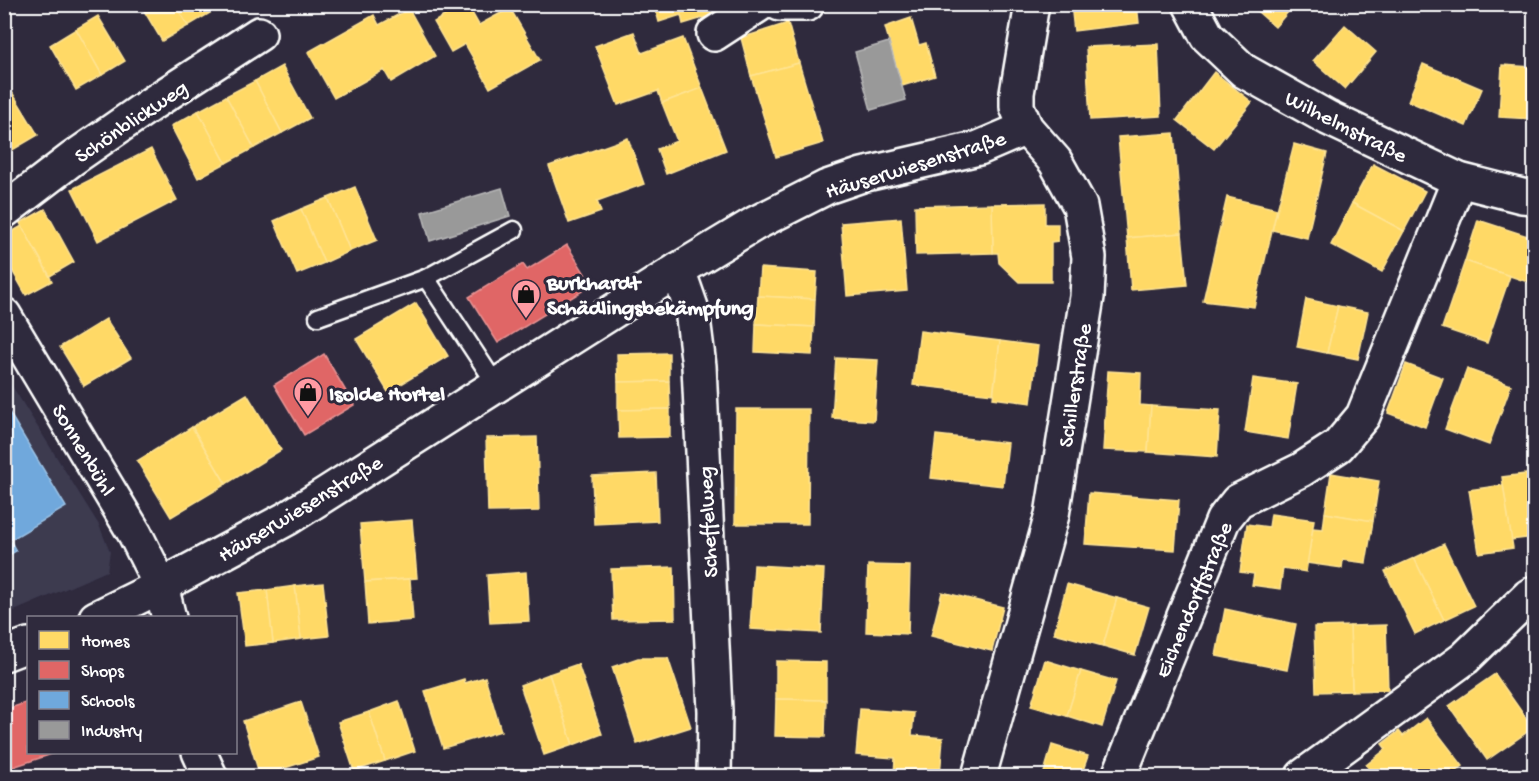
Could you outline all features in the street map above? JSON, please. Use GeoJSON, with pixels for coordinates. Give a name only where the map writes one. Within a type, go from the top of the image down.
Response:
{"type":"FeatureCollection","features":[{"type":"Feature","properties":{"kind":"street"},"geometry":{"type":"LineString","coordinates":[[714,34],[760,4]]}},
{"type":"Feature","properties":{"kind":"street"},"geometry":{"type":"LineString","coordinates":[[780,4],[807,4]]}},
{"type":"Feature","properties":{"kind":"street","name":"Schillerstraße"},"geometry":{"type":"LineString","coordinates":[[979,777],[1052,515],[1087,297],[1089,257],[1080,206],[1054,161],[1026,128],[1017,107],[1017,93],[1032,4]]}},
{"type":"Feature","properties":{"kind":"street","name":"Wilhelmstraße"},"geometry":{"type":"LineString","coordinates":[[1190,4],[1207,36],[1244,72],[1328,117],[1459,180],[1534,197]]}},
{"type":"Feature","properties":{"kind":"street","name":"Schönblickweg"},"geometry":{"type":"LineString","coordinates":[[4,211],[72,159],[151,104],[259,34]]}},
{"type":"Feature","properties":{"kind":"street","name":"Häuserwiesenstraße"},"geometry":{"type":"LineString","coordinates":[[100,616],[288,518],[678,270],[756,223],[827,187],[862,175],[980,148],[1026,128]]}},
{"type":"Feature","properties":{"kind":"street","name":"Eichendorffstraße"},"geometry":{"type":"LineString","coordinates":[[1119,777],[1223,520],[1238,501],[1300,470],[1338,446],[1363,416],[1459,180]]}},
{"type":"Feature","properties":{"kind":"street","name":"Scheffelweg"},"geometry":{"type":"LineString","coordinates":[[678,270],[692,310],[699,366],[715,711],[714,777]]}},
{"type":"Feature","properties":{"kind":"street","name":"Sonnenbühl"},"geometry":{"type":"LineString","coordinates":[[4,315],[135,534],[161,586],[169,616]]}},
{"type":"Feature","properties":{"kind":"street"},"geometry":{"type":"LineString","coordinates":[[1303,777],[1465,658],[1534,593]]}},
{"type":"Feature","properties":{"kind":"street"},"geometry":{"type":"LineString","coordinates":[[4,654],[27,645]]}},
{"type":"Feature","properties":{"kind":"street"},"geometry":{"type":"LineString","coordinates":[[199,754],[210,777]]}},
{"type":"Feature","properties":{"kind":"lane"},"geometry":{"type":"LineString","coordinates":[[318,317],[426,278],[514,230]]}},
{"type":"Feature","properties":{"kind":"lane"},"geometry":{"type":"LineString","coordinates":[[426,278],[497,386]]}},
{"type":"Feature","properties":{"kind":"shaded area"},"geometry":{"type":"Polygon","coordinates":[[[4,373],[99,525],[110,552],[107,571],[5,615],[4,373]]]}},
{"type":"Feature","properties":{"kind":"building: Homes"},"geometry":{"type":"Polygon","coordinates":[[[140,4],[175,4],[188,26],[162,41],[140,4]]]}},
{"type":"Feature","properties":{"kind":"building: Homes"},"geometry":{"type":"Polygon","coordinates":[[[175,4],[205,4],[210,13],[188,26],[175,4]]]}},
{"type":"Feature","properties":{"kind":"building: Homes"},"geometry":{"type":"Polygon","coordinates":[[[467,4],[479,25],[510,8],[540,60],[490,88],[465,44],[451,52],[434,22],[467,4]]]}},
{"type":"Feature","properties":{"kind":"building: Homes"},"geometry":{"type":"Polygon","coordinates":[[[654,4],[731,4],[733,9],[683,24],[681,15],[659,22],[654,4]]]}},
{"type":"Feature","properties":{"kind":"building: Homes"},"geometry":{"type":"Polygon","coordinates":[[[1071,4],[1137,4],[1139,23],[1074,31],[1071,4]]]}},
{"type":"Feature","properties":{"kind":"building: Homes"},"geometry":{"type":"Polygon","coordinates":[[[1249,4],[1295,4],[1275,27],[1249,4]]]}},
{"type":"Feature","properties":{"kind":"building: Homes"},"geometry":{"type":"Polygon","coordinates":[[[409,9],[435,56],[391,82],[384,70],[334,98],[308,52],[374,15],[379,25],[409,9]]]}},
{"type":"Feature","properties":{"kind":"building: Homes"},"geometry":{"type":"Polygon","coordinates":[[[98,16],[125,61],[102,75],[76,29],[98,16]]]}},
{"type":"Feature","properties":{"kind":"building: Homes"},"geometry":{"type":"Polygon","coordinates":[[[911,18],[919,45],[926,43],[935,76],[902,86],[885,27],[911,18]]]}},
{"type":"Feature","properties":{"kind":"building: Homes"},"geometry":{"type":"Polygon","coordinates":[[[788,23],[799,63],[751,76],[741,38],[788,23]]]}},
{"type":"Feature","properties":{"kind":"building: Homes"},"geometry":{"type":"Polygon","coordinates":[[[1345,25],[1376,52],[1345,89],[1313,61],[1345,25]]]}},
{"type":"Feature","properties":{"kind":"building: Homes"},"geometry":{"type":"Polygon","coordinates":[[[76,29],[102,75],[76,90],[50,45],[76,29]]]}},
{"type":"Feature","properties":{"kind":"building: Homes"},"geometry":{"type":"Polygon","coordinates":[[[634,32],[642,53],[683,38],[702,88],[662,103],[658,91],[618,105],[595,46],[634,32]]]}},
{"type":"Feature","properties":{"kind":"building: Homes"},"geometry":{"type":"Polygon","coordinates":[[[1158,44],[1161,116],[1090,120],[1086,47],[1158,44]]]}},
{"type":"Feature","properties":{"kind":"building: Homes"},"geometry":{"type":"Polygon","coordinates":[[[799,63],[823,143],[776,157],[751,76],[799,63]]]}},
{"type":"Feature","properties":{"kind":"building: Homes"},"geometry":{"type":"Polygon","coordinates":[[[1423,64],[1482,89],[1466,126],[1408,101],[1423,64]]]}},
{"type":"Feature","properties":{"kind":"building: Homes"},"geometry":{"type":"Polygon","coordinates":[[[1502,65],[1534,67],[1534,119],[1499,117],[1502,65]]]}},
{"type":"Feature","properties":{"kind":"building: Homes"},"geometry":{"type":"Polygon","coordinates":[[[282,66],[310,118],[282,133],[255,81],[282,66]]]}},
{"type":"Feature","properties":{"kind":"building: Homes"},"geometry":{"type":"Polygon","coordinates":[[[1214,72],[1252,102],[1214,149],[1177,120],[1214,72]]]}},
{"type":"Feature","properties":{"kind":"building: Homes"},"geometry":{"type":"Polygon","coordinates":[[[255,81],[282,133],[254,148],[226,96],[255,81]]]}},
{"type":"Feature","properties":{"kind":"building: Homes"},"geometry":{"type":"Polygon","coordinates":[[[7,84],[38,135],[4,155],[4,85],[7,84]]]}},
{"type":"Feature","properties":{"kind":"building: Homes"},"geometry":{"type":"Polygon","coordinates":[[[702,88],[726,150],[666,174],[657,149],[677,141],[662,103],[702,88]]]}},
{"type":"Feature","properties":{"kind":"building: Homes"},"geometry":{"type":"Polygon","coordinates":[[[226,96],[254,148],[226,163],[198,111],[226,96]]]}},
{"type":"Feature","properties":{"kind":"building: Homes"},"geometry":{"type":"Polygon","coordinates":[[[198,111],[226,163],[198,178],[171,126],[198,111]]]}},
{"type":"Feature","properties":{"kind":"building: Homes"},"geometry":{"type":"Polygon","coordinates":[[[1174,133],[1182,233],[1127,238],[1118,137],[1174,133]]]}},
{"type":"Feature","properties":{"kind":"building: Homes"},"geometry":{"type":"Polygon","coordinates":[[[628,138],[644,184],[597,201],[601,212],[569,223],[549,166],[628,138]]]}},
{"type":"Feature","properties":{"kind":"building: Homes"},"geometry":{"type":"Polygon","coordinates":[[[1294,144],[1327,153],[1307,238],[1272,230],[1294,144]]]}},
{"type":"Feature","properties":{"kind":"building: Homes"},"geometry":{"type":"Polygon","coordinates":[[[151,149],[177,200],[98,241],[72,189],[151,149]]]}},
{"type":"Feature","properties":{"kind":"building: Homes"},"geometry":{"type":"Polygon","coordinates":[[[1373,164],[1425,191],[1404,231],[1352,203],[1373,164]]]}},
{"type":"Feature","properties":{"kind":"building: Homes"},"geometry":{"type":"Polygon","coordinates":[[[355,187],[377,240],[350,251],[328,198],[355,187]]]}},
{"type":"Feature","properties":{"kind":"building: Homes"},"geometry":{"type":"Polygon","coordinates":[[[1227,197],[1277,209],[1254,307],[1203,301],[1227,197]]]}},
{"type":"Feature","properties":{"kind":"building: Homes"},"geometry":{"type":"Polygon","coordinates":[[[328,198],[350,251],[324,263],[301,209],[328,198]]]}},
{"type":"Feature","properties":{"kind":"building: Homes"},"geometry":{"type":"Polygon","coordinates":[[[1045,203],[1045,224],[1058,224],[1058,241],[1051,242],[1051,282],[1019,282],[999,263],[998,253],[993,253],[992,204],[1045,203]]]}},
{"type":"Feature","properties":{"kind":"building: Homes"},"geometry":{"type":"Polygon","coordinates":[[[1352,203],[1404,231],[1382,272],[1331,245],[1352,203]]]}},
{"type":"Feature","properties":{"kind":"building: Homes"},"geometry":{"type":"Polygon","coordinates":[[[992,204],[993,253],[916,255],[915,206],[992,204]]]}},
{"type":"Feature","properties":{"kind":"building: Homes"},"geometry":{"type":"Polygon","coordinates":[[[45,209],[74,262],[50,276],[20,223],[45,209]]]}},
{"type":"Feature","properties":{"kind":"building: Homes"},"geometry":{"type":"Polygon","coordinates":[[[301,209],[324,263],[297,274],[274,221],[301,209]]]}},
{"type":"Feature","properties":{"kind":"building: Homes"},"geometry":{"type":"Polygon","coordinates":[[[901,218],[907,291],[847,296],[841,223],[901,218]]]}},
{"type":"Feature","properties":{"kind":"building: Homes"},"geometry":{"type":"Polygon","coordinates":[[[1478,220],[1534,238],[1534,284],[1465,261],[1478,220]]]}},
{"type":"Feature","properties":{"kind":"building: Homes"},"geometry":{"type":"Polygon","coordinates":[[[22,226],[52,281],[26,295],[4,256],[4,236],[22,226]]]}},
{"type":"Feature","properties":{"kind":"building: Homes"},"geometry":{"type":"Polygon","coordinates":[[[1182,233],[1187,285],[1131,290],[1127,238],[1182,233]]]}},
{"type":"Feature","properties":{"kind":"building: Homes"},"geometry":{"type":"Polygon","coordinates":[[[1465,261],[1510,276],[1487,343],[1442,328],[1465,261]]]}},
{"type":"Feature","properties":{"kind":"building: Homes"},"geometry":{"type":"Polygon","coordinates":[[[760,268],[817,272],[815,299],[758,296],[760,268]]]}},
{"type":"Feature","properties":{"kind":"building: Homes"},"geometry":{"type":"Polygon","coordinates":[[[758,296],[815,299],[814,327],[756,324],[758,296]]]}},
{"type":"Feature","properties":{"kind":"building: Homes"},"geometry":{"type":"Polygon","coordinates":[[[1306,299],[1338,306],[1327,353],[1297,347],[1306,299]]]}},
{"type":"Feature","properties":{"kind":"building: Homes"},"geometry":{"type":"Polygon","coordinates":[[[416,303],[448,356],[388,392],[356,339],[416,303]]]}},
{"type":"Feature","properties":{"kind":"building: Homes"},"geometry":{"type":"Polygon","coordinates":[[[1338,306],[1368,312],[1358,359],[1327,353],[1338,306]]]}},
{"type":"Feature","properties":{"kind":"building: Homes"},"geometry":{"type":"Polygon","coordinates":[[[106,319],[131,358],[84,386],[60,347],[106,319]]]}},
{"type":"Feature","properties":{"kind":"building: Homes"},"geometry":{"type":"Polygon","coordinates":[[[756,324],[814,327],[812,355],[755,352],[756,324]]]}},
{"type":"Feature","properties":{"kind":"building: Homes"},"geometry":{"type":"Polygon","coordinates":[[[920,331],[1000,341],[993,394],[913,385],[920,331]]]}},
{"type":"Feature","properties":{"kind":"building: Homes"},"geometry":{"type":"Polygon","coordinates":[[[1000,341],[1038,346],[1031,403],[993,398],[1000,341]]]}},
{"type":"Feature","properties":{"kind":"building: Homes"},"geometry":{"type":"Polygon","coordinates":[[[669,353],[669,381],[618,382],[617,354],[669,353]]]}},
{"type":"Feature","properties":{"kind":"building: Homes"},"geometry":{"type":"Polygon","coordinates":[[[836,358],[878,360],[874,421],[832,418],[836,358]]]}},
{"type":"Feature","properties":{"kind":"building: Homes"},"geometry":{"type":"Polygon","coordinates":[[[1406,364],[1443,378],[1425,427],[1388,413],[1406,364]]]}},
{"type":"Feature","properties":{"kind":"building: Homes"},"geometry":{"type":"Polygon","coordinates":[[[1467,369],[1511,385],[1489,445],[1445,429],[1467,369]]]}},
{"type":"Feature","properties":{"kind":"building: Homes"},"geometry":{"type":"Polygon","coordinates":[[[1108,371],[1141,373],[1140,405],[1151,406],[1148,452],[1103,450],[1108,371]]]}},
{"type":"Feature","properties":{"kind":"building: Homes"},"geometry":{"type":"Polygon","coordinates":[[[1253,378],[1297,384],[1288,439],[1245,432],[1253,378]]]}},
{"type":"Feature","properties":{"kind":"building: Homes"},"geometry":{"type":"Polygon","coordinates":[[[669,381],[670,409],[618,410],[618,382],[669,381]]]}},
{"type":"Feature","properties":{"kind":"building: Homes"},"geometry":{"type":"Polygon","coordinates":[[[247,394],[281,450],[226,484],[192,427],[247,394]]]}},
{"type":"Feature","properties":{"kind":"building: Homes"},"geometry":{"type":"Polygon","coordinates":[[[1151,406],[1220,410],[1217,457],[1148,452],[1151,406]]]}},
{"type":"Feature","properties":{"kind":"building: Homes"},"geometry":{"type":"Polygon","coordinates":[[[670,409],[670,437],[619,438],[618,410],[670,409]]]}},
{"type":"Feature","properties":{"kind":"building: Homes"},"geometry":{"type":"Polygon","coordinates":[[[736,409],[809,409],[808,524],[735,524],[736,409]]]}},
{"type":"Feature","properties":{"kind":"building: Homes"},"geometry":{"type":"Polygon","coordinates":[[[192,427],[226,484],[171,517],[137,461],[192,427]]]}},
{"type":"Feature","properties":{"kind":"building: Homes"},"geometry":{"type":"Polygon","coordinates":[[[936,435],[1008,443],[1003,486],[931,478],[936,435]]]}},
{"type":"Feature","properties":{"kind":"building: Homes"},"geometry":{"type":"Polygon","coordinates":[[[537,437],[539,511],[488,512],[486,438],[537,437]]]}},
{"type":"Feature","properties":{"kind":"building: Homes"},"geometry":{"type":"Polygon","coordinates":[[[656,473],[658,521],[594,524],[592,476],[656,473]]]}},
{"type":"Feature","properties":{"kind":"building: Homes"},"geometry":{"type":"Polygon","coordinates":[[[1331,473],[1379,481],[1373,521],[1325,513],[1331,473]]]}},
{"type":"Feature","properties":{"kind":"building: Homes"},"geometry":{"type":"Polygon","coordinates":[[[1534,473],[1534,537],[1511,540],[1502,477],[1534,473]]]}},
{"type":"Feature","properties":{"kind":"building: Homes"},"geometry":{"type":"Polygon","coordinates":[[[1503,485],[1513,548],[1479,553],[1469,490],[1503,485]]]}},
{"type":"Feature","properties":{"kind":"building: Homes"},"geometry":{"type":"Polygon","coordinates":[[[1089,493],[1179,500],[1175,550],[1085,544],[1089,493]]]}},
{"type":"Feature","properties":{"kind":"building: Homes"},"geometry":{"type":"Polygon","coordinates":[[[1325,513],[1373,521],[1366,563],[1343,560],[1342,568],[1307,563],[1313,528],[1323,529],[1325,513]]]}},
{"type":"Feature","properties":{"kind":"building: Homes"},"geometry":{"type":"Polygon","coordinates":[[[1271,514],[1314,520],[1306,572],[1283,568],[1280,589],[1252,585],[1254,574],[1240,572],[1247,524],[1269,527],[1271,514]]]}},
{"type":"Feature","properties":{"kind":"building: Homes"},"geometry":{"type":"Polygon","coordinates":[[[412,520],[417,578],[365,582],[360,524],[412,520]]]}},
{"type":"Feature","properties":{"kind":"building: Homes"},"geometry":{"type":"Polygon","coordinates":[[[1444,544],[1474,606],[1444,620],[1414,558],[1444,544]]]}},
{"type":"Feature","properties":{"kind":"building: Homes"},"geometry":{"type":"Polygon","coordinates":[[[1414,558],[1444,620],[1415,634],[1385,571],[1414,558]]]}},
{"type":"Feature","properties":{"kind":"building: Homes"},"geometry":{"type":"Polygon","coordinates":[[[754,565],[824,569],[821,633],[750,629],[754,565]]]}},
{"type":"Feature","properties":{"kind":"building: Homes"},"geometry":{"type":"Polygon","coordinates":[[[868,565],[910,566],[908,634],[866,632],[868,565]]]}},
{"type":"Feature","properties":{"kind":"building: Homes"},"geometry":{"type":"Polygon","coordinates":[[[674,567],[675,619],[613,620],[611,569],[674,567]]]}},
{"type":"Feature","properties":{"kind":"building: Homes"},"geometry":{"type":"Polygon","coordinates":[[[526,572],[529,621],[490,623],[487,575],[526,572]]]}},
{"type":"Feature","properties":{"kind":"building: Homes"},"geometry":{"type":"Polygon","coordinates":[[[410,579],[413,620],[368,624],[365,582],[410,579]]]}},
{"type":"Feature","properties":{"kind":"building: Homes"},"geometry":{"type":"Polygon","coordinates":[[[323,583],[329,636],[301,639],[295,586],[323,583]]]}},
{"type":"Feature","properties":{"kind":"building: Homes"},"geometry":{"type":"Polygon","coordinates":[[[1067,584],[1117,598],[1103,646],[1054,633],[1067,584]]]}},
{"type":"Feature","properties":{"kind":"building: Homes"},"geometry":{"type":"Polygon","coordinates":[[[295,586],[301,639],[273,643],[267,590],[295,586]]]}},
{"type":"Feature","properties":{"kind":"building: Homes"},"geometry":{"type":"Polygon","coordinates":[[[267,590],[273,643],[245,646],[238,593],[267,590]]]}},
{"type":"Feature","properties":{"kind":"building: Homes"},"geometry":{"type":"Polygon","coordinates":[[[942,592],[1003,607],[992,651],[931,636],[942,592]]]}},
{"type":"Feature","properties":{"kind":"building: Homes"},"geometry":{"type":"Polygon","coordinates":[[[1117,598],[1149,607],[1135,655],[1103,646],[1117,598]]]}},
{"type":"Feature","properties":{"kind":"building: Homes"},"geometry":{"type":"Polygon","coordinates":[[[1225,609],[1296,624],[1287,670],[1216,656],[1225,609]]]}},
{"type":"Feature","properties":{"kind":"building: Homes"},"geometry":{"type":"Polygon","coordinates":[[[1386,625],[1388,690],[1352,691],[1350,626],[1386,625]]]}},
{"type":"Feature","properties":{"kind":"building: Homes"},"geometry":{"type":"Polygon","coordinates":[[[1350,626],[1352,691],[1316,692],[1314,627],[1350,626]]]}},
{"type":"Feature","properties":{"kind":"building: Homes"},"geometry":{"type":"Polygon","coordinates":[[[638,658],[668,658],[691,727],[637,744],[612,667],[638,658]]]}},
{"type":"Feature","properties":{"kind":"building: Homes"},"geometry":{"type":"Polygon","coordinates":[[[1045,660],[1081,671],[1067,716],[1031,706],[1045,660]]]}},
{"type":"Feature","properties":{"kind":"building: Homes"},"geometry":{"type":"Polygon","coordinates":[[[776,661],[826,662],[826,700],[776,699],[776,661]]]}},
{"type":"Feature","properties":{"kind":"building: Homes"},"geometry":{"type":"Polygon","coordinates":[[[578,664],[602,734],[573,745],[549,674],[578,664]]]}},
{"type":"Feature","properties":{"kind":"building: Homes"},"geometry":{"type":"Polygon","coordinates":[[[1081,671],[1116,681],[1102,727],[1067,716],[1081,671]]]}},
{"type":"Feature","properties":{"kind":"building: Homes"},"geometry":{"type":"Polygon","coordinates":[[[549,674],[573,745],[544,755],[520,685],[549,674]]]}},
{"type":"Feature","properties":{"kind":"building: Homes"},"geometry":{"type":"Polygon","coordinates":[[[1495,674],[1533,728],[1487,760],[1449,706],[1495,674]]]}},
{"type":"Feature","properties":{"kind":"building: Homes"},"geometry":{"type":"Polygon","coordinates":[[[485,677],[501,731],[443,748],[425,691],[464,679],[465,683],[485,677]]]}},
{"type":"Feature","properties":{"kind":"building: Homes"},"geometry":{"type":"Polygon","coordinates":[[[776,699],[826,700],[825,737],[775,736],[776,699]]]}},
{"type":"Feature","properties":{"kind":"building: Homes"},"geometry":{"type":"Polygon","coordinates":[[[399,701],[415,751],[385,761],[369,712],[399,701]]]}},
{"type":"Feature","properties":{"kind":"building: Homes"},"geometry":{"type":"Polygon","coordinates":[[[301,702],[319,757],[260,776],[243,721],[301,702]]]}},
{"type":"Feature","properties":{"kind":"building: Homes"},"geometry":{"type":"Polygon","coordinates":[[[860,709],[914,713],[912,735],[943,738],[940,776],[894,776],[895,758],[856,755],[860,709]]]}},
{"type":"Feature","properties":{"kind":"building: Homes"},"geometry":{"type":"Polygon","coordinates":[[[369,712],[385,761],[354,771],[338,722],[369,712]]]}},
{"type":"Feature","properties":{"kind":"building: Homes"},"geometry":{"type":"Polygon","coordinates":[[[1426,718],[1463,766],[1449,776],[1375,776],[1366,765],[1386,749],[1382,744],[1399,731],[1403,736],[1426,718]]]}},
{"type":"Feature","properties":{"kind":"building: Homes"},"geometry":{"type":"Polygon","coordinates":[[[1052,745],[1088,756],[1081,776],[1043,776],[1052,745]]]}},
{"type":"Feature","properties":{"kind":"building: Shops"},"geometry":{"type":"Polygon","coordinates":[[[567,245],[592,285],[498,343],[469,297],[523,264],[527,270],[567,245]]]}},
{"type":"Feature","properties":{"kind":"building: Shops"},"geometry":{"type":"Polygon","coordinates":[[[324,354],[354,405],[304,435],[274,385],[324,354]]]}},
{"type":"Feature","properties":{"kind":"building: Shops"},"geometry":{"type":"Polygon","coordinates":[[[27,702],[27,754],[52,754],[4,770],[4,710],[27,702]]]}},
{"type":"Feature","properties":{"kind":"building: Schools"},"geometry":{"type":"Polygon","coordinates":[[[4,404],[66,507],[10,540],[16,551],[4,558],[4,404]]]}},
{"type":"Feature","properties":{"kind":"building: Industry"},"geometry":{"type":"Polygon","coordinates":[[[889,42],[906,100],[871,110],[855,52],[889,42]]]}},
{"type":"Feature","properties":{"kind":"building: Industry"},"geometry":{"type":"Polygon","coordinates":[[[502,188],[510,216],[430,241],[422,212],[502,188]]]}},
{"type":"Feature","properties":{"kind":"place","name":"Burkhardt Schädlingsbekämpfung"},"geometry":{"type":"Point","coordinates":[526,320]}},
{"type":"Feature","properties":{"kind":"place","name":"Isolde Hortel"},"geometry":{"type":"Point","coordinates":[308,418]}}]}
